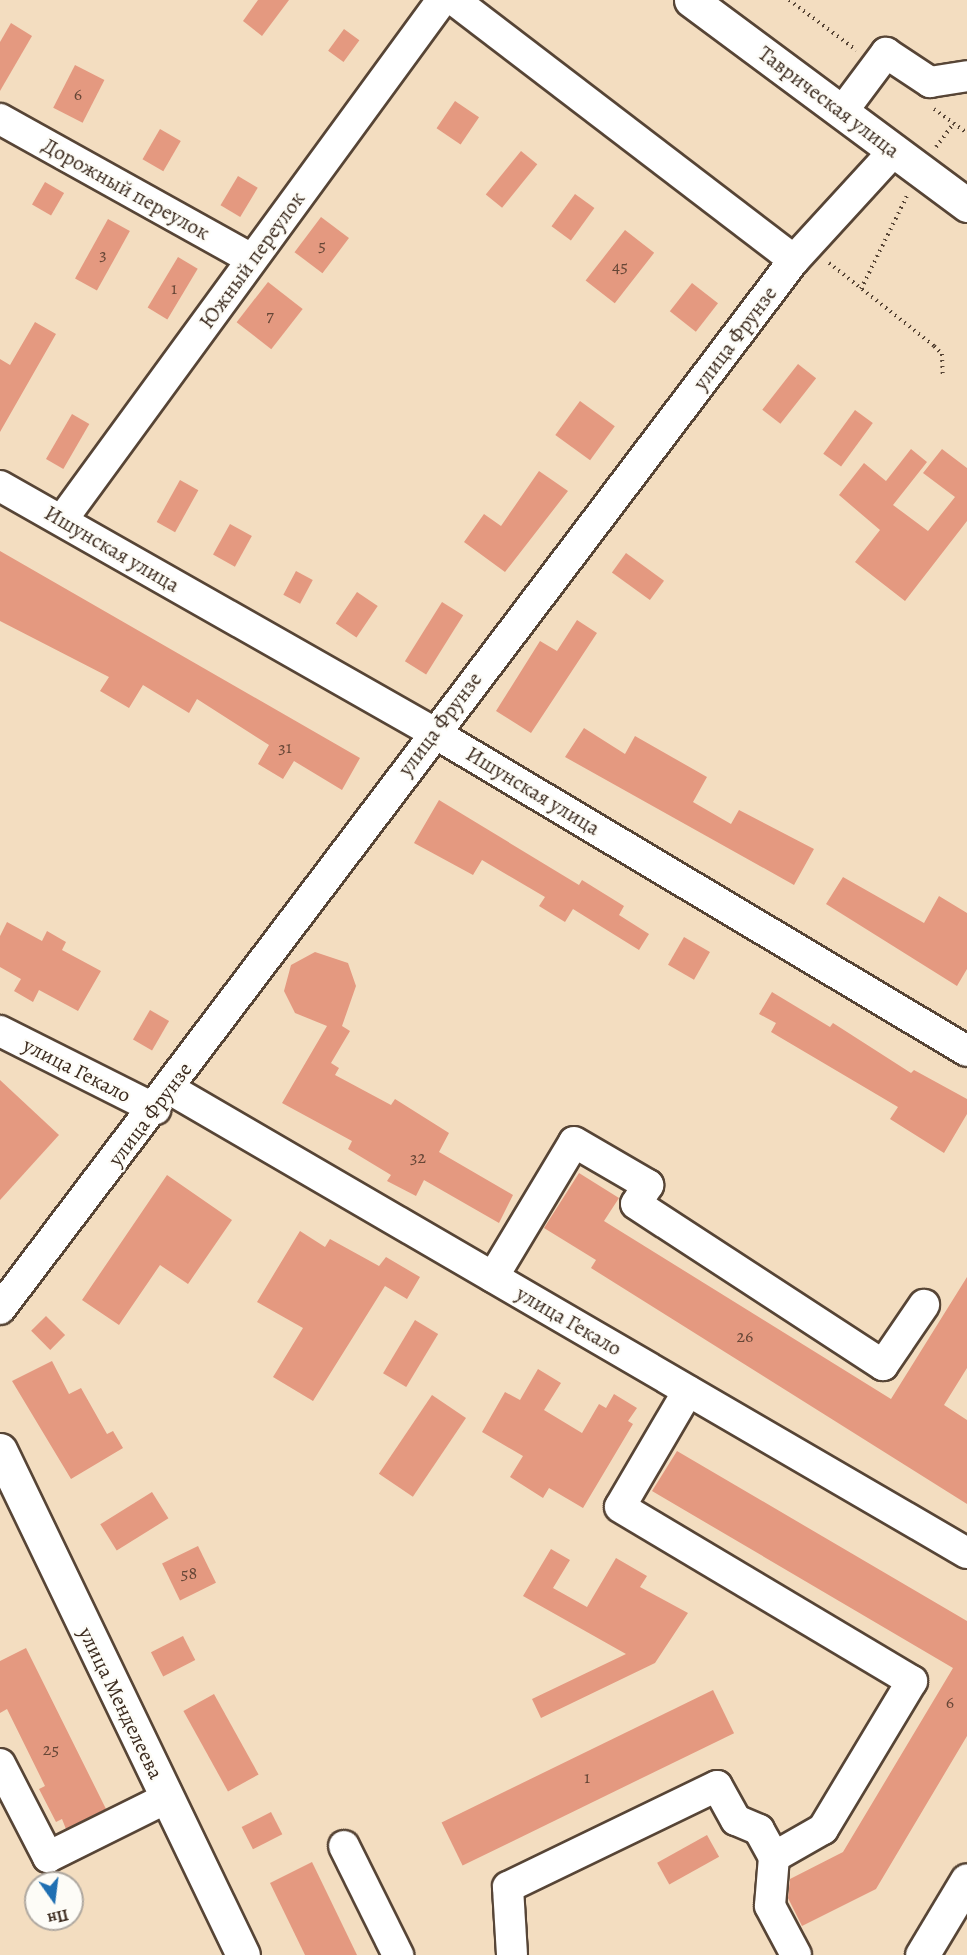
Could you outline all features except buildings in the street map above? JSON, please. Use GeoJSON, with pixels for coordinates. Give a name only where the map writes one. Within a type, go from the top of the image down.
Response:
{"type":"FeatureCollection","features":[{"type":"Feature","properties":{"kind":"main road","name":"Таврическая улица"},"geometry":{"type":"LineString","coordinates":[[691,0],[967,205]]}},
{"type":"Feature","properties":{"kind":"main road","name":"улица Менделеева"},"geometry":{"type":"LineString","coordinates":[[0,1450],[243,1955]]}},
{"type":"Feature","properties":{"kind":"main road"},"geometry":{"type":"LineString","coordinates":[[922,1955],[967,1880]]}},
{"type":"Feature","properties":{"kind":"street","name":"Южный переулок"},"geometry":{"type":"LineString","coordinates":[[62,520],[442,0]]}},
{"type":"Feature","properties":{"kind":"street"},"geometry":{"type":"LineString","coordinates":[[454,0],[801,253]]}},
{"type":"Feature","properties":{"kind":"street"},"geometry":{"type":"LineString","coordinates":[[842,112],[886,53],[930,82],[967,76]]}},
{"type":"Feature","properties":{"kind":"street","name":"Дорожный переулок"},"geometry":{"type":"LineString","coordinates":[[0,119],[252,260]]}},
{"type":"Feature","properties":{"kind":"street","name":"улица Фрунзе"},"geometry":{"type":"LineString","coordinates":[[0,1309],[163,1099],[433,732],[801,253],[894,151]]}},
{"type":"Feature","properties":{"kind":"street","name":"Ишунская улица"},"geometry":{"type":"LineString","coordinates":[[0,486],[433,732],[967,1052]]}},
{"type":"Feature","properties":{"kind":"street","name":"улица Гекало"},"geometry":{"type":"LineString","coordinates":[[0,1031],[163,1099],[493,1277],[967,1553]]}},
{"type":"Feature","properties":{"kind":"street"},"geometry":{"type":"LineString","coordinates":[[493,1277],[574,1142],[648,1185],[636,1204],[883,1365],[924,1305]]}},
{"type":"Feature","properties":{"kind":"street"},"geometry":{"type":"LineString","coordinates":[[688,1390],[620,1507],[912,1681],[823,1829],[774,1857]]}},
{"type":"Feature","properties":{"kind":"street"},"geometry":{"type":"LineString","coordinates":[[0,1764],[48,1857],[167,1798]]}},
{"type":"Feature","properties":{"kind":"street"},"geometry":{"type":"LineString","coordinates":[[512,1955],[508,1887],[717,1786],[736,1820],[759,1830],[774,1857],[770,1906],[796,1955]]}},
{"type":"Feature","properties":{"kind":"street"},"geometry":{"type":"LineString","coordinates":[[344,1846],[398,1955]]}},
{"type":"Feature","properties":{"kind":"path"},"geometry":{"type":"LineString","coordinates":[[861,289],[921,171],[954,123]]}},
{"type":"Feature","properties":{"kind":"path"},"geometry":{"type":"LineString","coordinates":[[801,253],[861,289],[934,346],[942,354],[943,376]]}}]}
